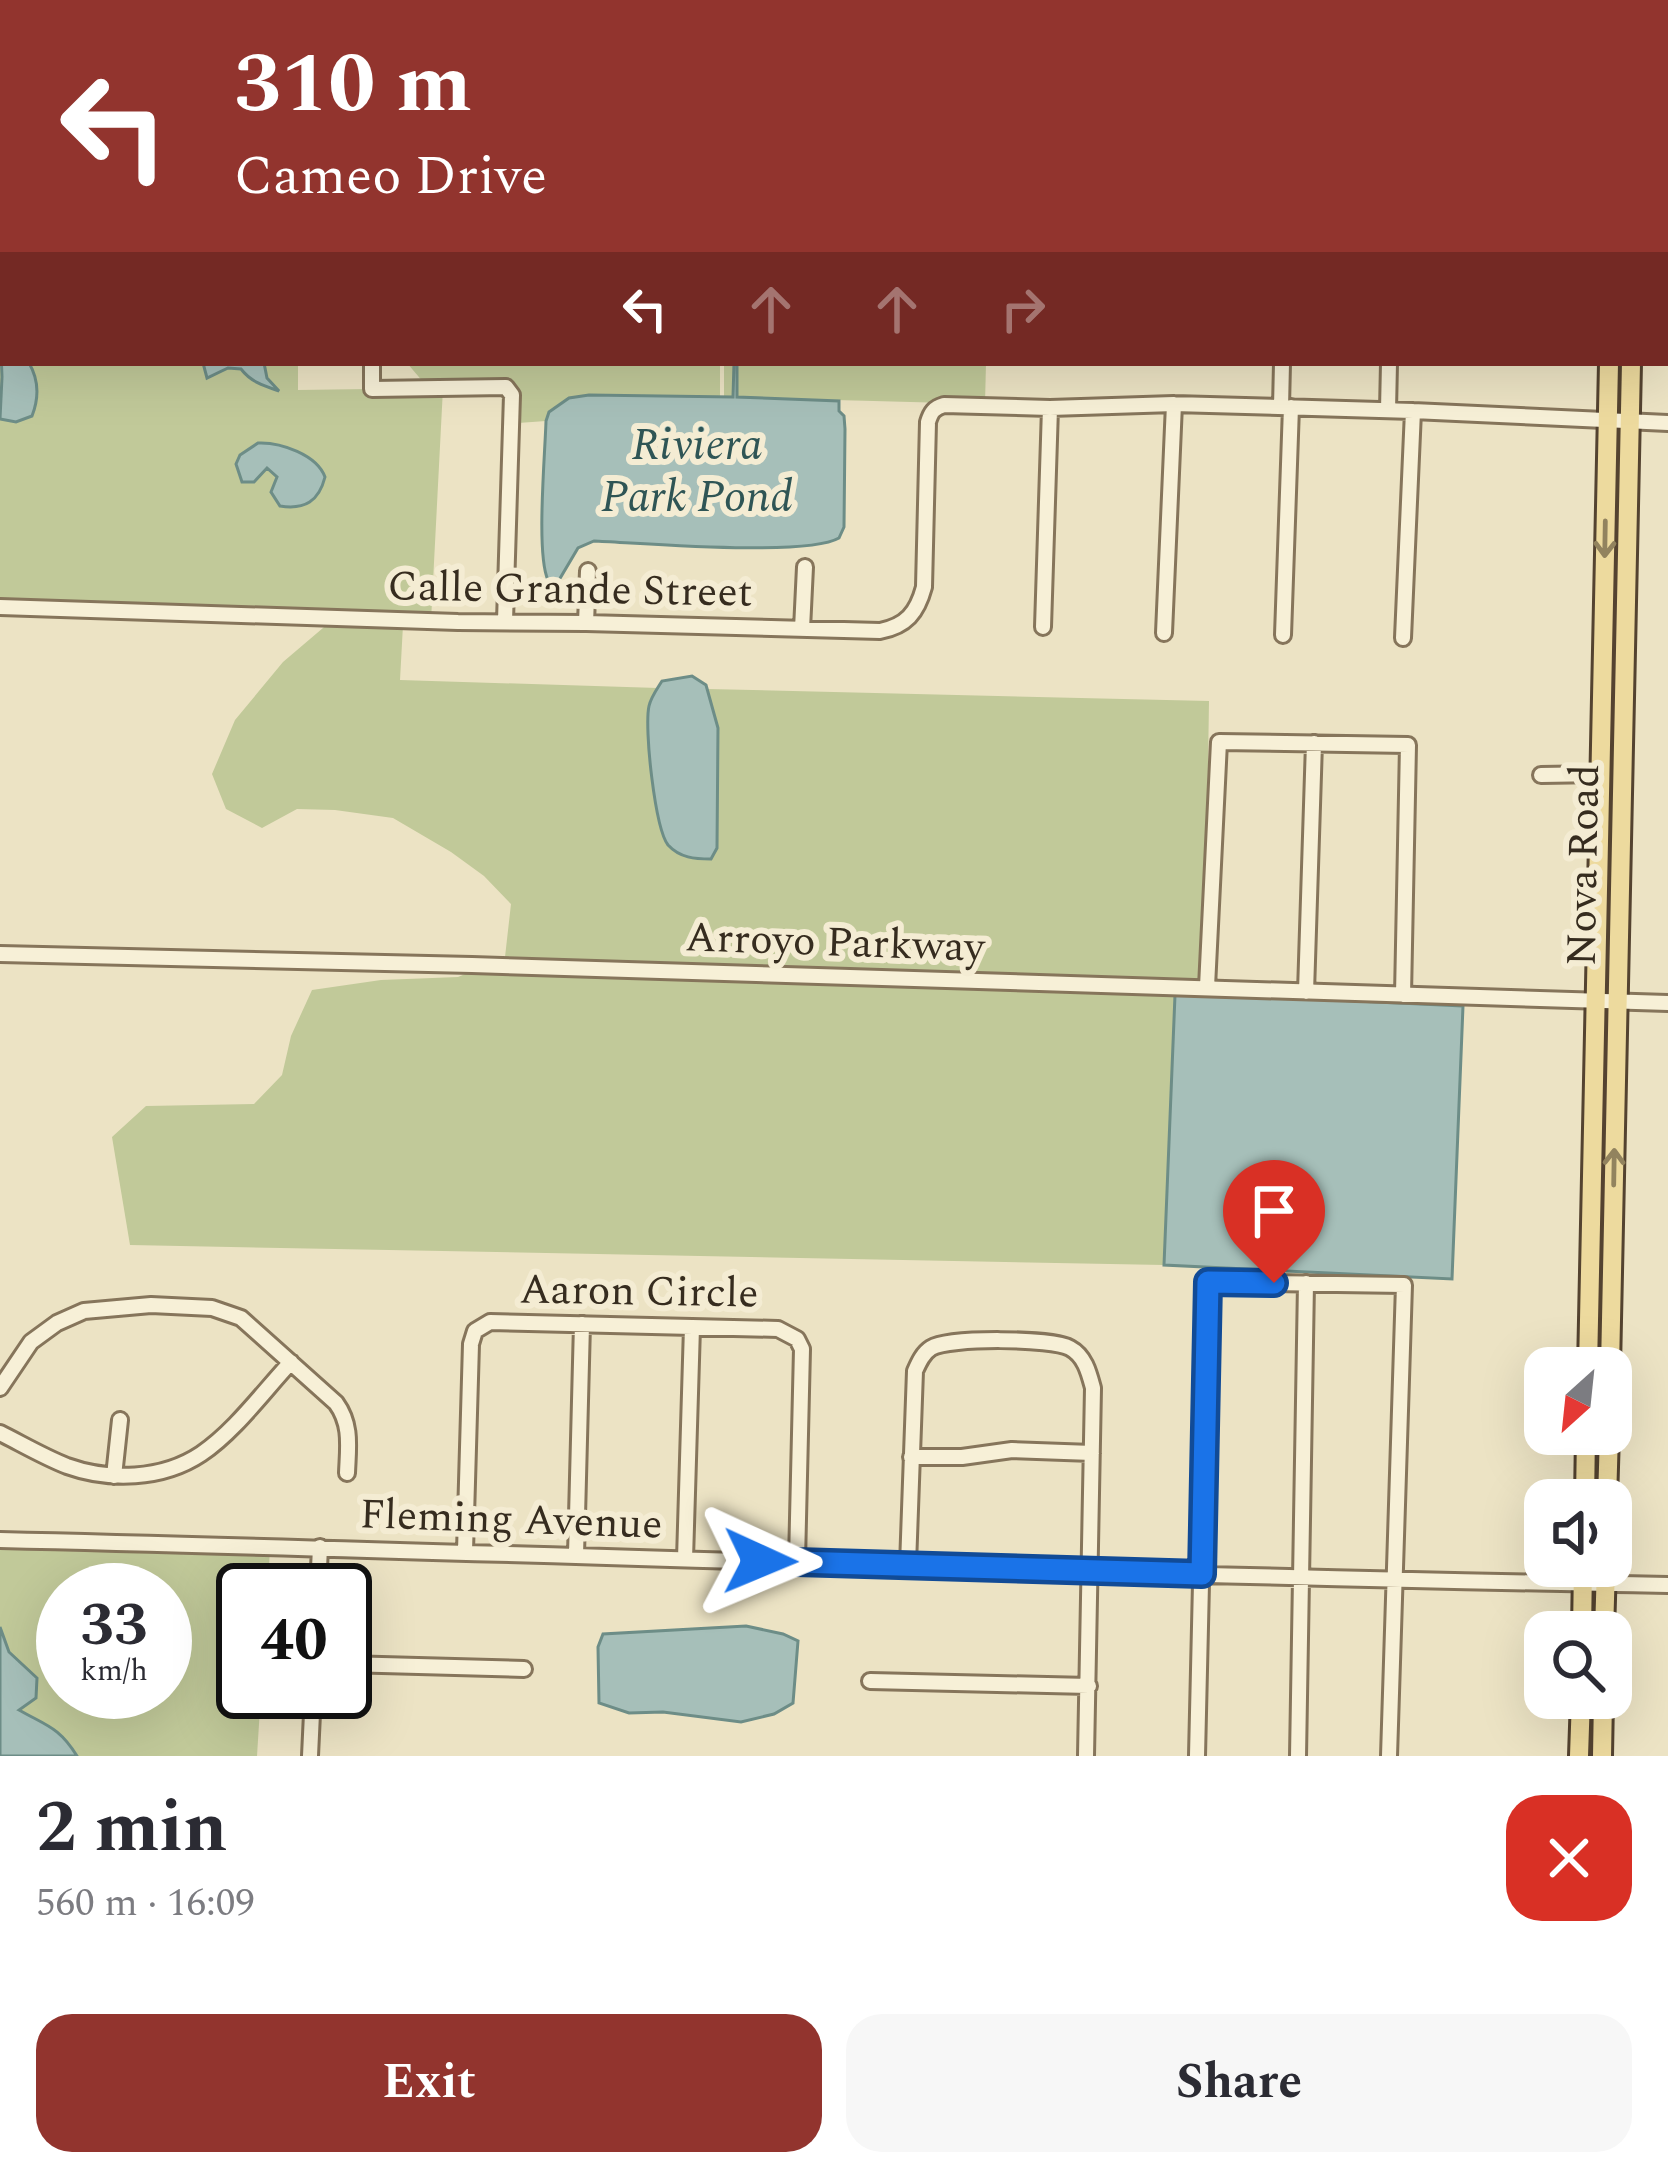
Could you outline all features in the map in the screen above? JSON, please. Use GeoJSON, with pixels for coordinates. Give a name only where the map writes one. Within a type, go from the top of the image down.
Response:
{"type":"FeatureCollection","features":[{"type":"Feature","properties":{"kind":"main road"},"geometry":{"type":"LineString","coordinates":[[1588,1347],[1609,366]]}},
{"type":"Feature","properties":{"kind":"main road","name":"Nova Road"},"geometry":{"type":"LineString","coordinates":[[1610,1347],[1631,366]]}},
{"type":"Feature","properties":{"kind":"main road"},"geometry":{"type":"LineString","coordinates":[[1604,599],[1625,632]]}},
{"type":"Feature","properties":{"kind":"main road"},"geometry":{"type":"LineString","coordinates":[[1600,772],[1622,798]]}},
{"type":"Feature","properties":{"kind":"main road"},"geometry":{"type":"LineString","coordinates":[[1591,1192],[1613,1223]]}},
{"type":"Feature","properties":{"kind":"main road"},"geometry":{"type":"LineString","coordinates":[[1589,1295],[1599,1314],[1611,1323]]}},
{"type":"Feature","properties":{"kind":"main road"},"geometry":{"type":"LineString","coordinates":[[1580,1756],[1581,1719]]}},
{"type":"Feature","properties":{"kind":"main road"},"geometry":{"type":"LineString","coordinates":[[1602,1756],[1603,1719]]}},
{"type":"Feature","properties":{"kind":"street"},"geometry":{"type":"LineString","coordinates":[[372,366],[372,388],[506,387],[512,395],[505,621]]}},
{"type":"Feature","properties":{"kind":"street"},"geometry":{"type":"LineString","coordinates":[[1282,366],[1286,407],[1283,634]]}},
{"type":"Feature","properties":{"kind":"street"},"geometry":{"type":"LineString","coordinates":[[1388,410],[1389,366]]}},
{"type":"Feature","properties":{"kind":"street"},"geometry":{"type":"LineString","coordinates":[[1164,633],[1174,404]]}},
{"type":"Feature","properties":{"kind":"street"},"geometry":{"type":"LineString","coordinates":[[1043,627],[1050,408],[1174,404],[1668,423]]}},
{"type":"Feature","properties":{"kind":"street","name":"Calle Grande Street"},"geometry":{"type":"LineString","coordinates":[[0,608],[444,622],[897,628],[920,604],[924,587],[931,413],[944,405],[1050,408]]}},
{"type":"Feature","properties":{"kind":"street"},"geometry":{"type":"LineString","coordinates":[[1403,638],[1413,411]]}},
{"type":"Feature","properties":{"kind":"street"},"geometry":{"type":"LineString","coordinates":[[802,628],[805,567]]}},
{"type":"Feature","properties":{"kind":"street"},"geometry":{"type":"LineString","coordinates":[[586,622],[588,571]]}},
{"type":"Feature","properties":{"kind":"street"},"geometry":{"type":"LineString","coordinates":[[1207,988],[1219,742],[1408,745],[1403,995]]}},
{"type":"Feature","properties":{"kind":"street"},"geometry":{"type":"LineString","coordinates":[[1306,992],[1315,743]]}},
{"type":"Feature","properties":{"kind":"street"},"geometry":{"type":"LineString","coordinates":[[1540,775],[1600,772]]}},
{"type":"Feature","properties":{"kind":"street","name":"Arroyo Parkway"},"geometry":{"type":"LineString","coordinates":[[0,954],[472,964],[1668,1003]]}},
{"type":"Feature","properties":{"kind":"street"},"geometry":{"type":"LineString","coordinates":[[1197,1756],[1208,1282],[1404,1285],[1390,1756]]}},
{"type":"Feature","properties":{"kind":"street"},"geometry":{"type":"LineString","coordinates":[[1298,1756],[1306,1283]]}},
{"type":"Feature","properties":{"kind":"street"},"geometry":{"type":"LineString","coordinates":[[0,1388],[31,1342],[84,1311],[212,1308],[241,1318],[336,1403],[349,1435],[346,1473]]}},
{"type":"Feature","properties":{"kind":"street","name":"Aaron Circle"},"geometry":{"type":"LineString","coordinates":[[465,1551],[475,1331],[490,1322],[778,1329],[797,1339],[802,1349],[797,1562]]}},
{"type":"Feature","properties":{"kind":"street"},"geometry":{"type":"LineString","coordinates":[[576,1556],[582,1324]]}},
{"type":"Feature","properties":{"kind":"street"},"geometry":{"type":"LineString","coordinates":[[685,1559],[692,1327]]}},
{"type":"Feature","properties":{"kind":"street"},"geometry":{"type":"LineString","coordinates":[[908,1564],[915,1371],[921,1357],[952,1340],[1054,1342],[1078,1353],[1093,1388],[1086,1756]]}},
{"type":"Feature","properties":{"kind":"street"},"geometry":{"type":"LineString","coordinates":[[0,1433],[67,1466],[114,1475],[166,1471],[201,1454],[231,1428],[291,1362]]}},
{"type":"Feature","properties":{"kind":"street"},"geometry":{"type":"LineString","coordinates":[[114,1475],[119,1420]]}},
{"type":"Feature","properties":{"kind":"street"},"geometry":{"type":"LineString","coordinates":[[911,1457],[1012,1450],[1092,1453]]}},
{"type":"Feature","properties":{"kind":"street","name":"Fleming Avenue"},"geometry":{"type":"LineString","coordinates":[[0,1540],[1302,1577],[1524,1576]]}},
{"type":"Feature","properties":{"kind":"street"},"geometry":{"type":"LineString","coordinates":[[319,1563],[320,1547]]}},
{"type":"Feature","properties":{"kind":"street","name":"Fleming Avenue"},"geometry":{"type":"LineString","coordinates":[[1632,1579],[1668,1585]]}},
{"type":"Feature","properties":{"kind":"street"},"geometry":{"type":"LineString","coordinates":[[372,1665],[524,1669]]}},
{"type":"Feature","properties":{"kind":"street"},"geometry":{"type":"LineString","coordinates":[[870,1681],[1089,1686]]}},
{"type":"Feature","properties":{"kind":"street"},"geometry":{"type":"LineString","coordinates":[[310,1756],[312,1719]]}},
{"type":"Feature","properties":{"kind":"green space"},"geometry":{"type":"Polygon","coordinates":[[[0,366],[298,366],[298,390],[443,388],[431,621],[0,607],[0,366]]]}},
{"type":"Feature","properties":{"kind":"green space"},"geometry":{"type":"Polygon","coordinates":[[[410,366],[720,366],[720,397],[589,395],[557,405],[546,421],[518,423],[517,394],[511,382],[424,383],[410,366]]]}},
{"type":"Feature","properties":{"kind":"green space"},"geometry":{"type":"Polygon","coordinates":[[[724,366],[986,366],[985,404],[724,397],[724,366]]]}},
{"type":"Feature","properties":{"kind":"green space"},"geometry":{"type":"Polygon","coordinates":[[[330,622],[403,625],[400,680],[658,688],[649,702],[711,859],[717,848],[718,728],[707,689],[1209,701],[1202,982],[499,960],[505,957],[511,904],[484,876],[393,818],[297,809],[262,828],[226,809],[212,774],[235,720],[283,662],[330,622]]]}},
{"type":"Feature","properties":{"kind":"green space"},"geometry":{"type":"Polygon","coordinates":[[[475,970],[1206,994],[1175,995],[1164,1265],[130,1245],[112,1137],[146,1106],[254,1104],[282,1075],[291,1036],[312,990],[381,980],[458,977],[475,970]]]}},
{"type":"Feature","properties":{"kind":"green space"},"geometry":{"type":"Polygon","coordinates":[[[0,1540],[270,1546],[269,1563],[216,1563],[216,1719],[259,1719],[257,1756],[0,1756],[0,1540]]]}},
{"type":"Feature","properties":{"kind":"water"},"geometry":{"type":"Polygon","coordinates":[[[2,366],[30,366],[37,396],[32,416],[16,422],[0,419],[2,366]]]}},
{"type":"Feature","properties":{"kind":"water"},"geometry":{"type":"Polygon","coordinates":[[[204,366],[265,366],[267,378],[279,391],[241,369],[228,368],[207,378],[204,366]]]}},
{"type":"Feature","properties":{"kind":"water","name":"Riviera Park Pond"},"geometry":{"type":"Polygon","coordinates":[[[737,366],[737,397],[839,401],[845,429],[844,527],[839,538],[821,544],[759,548],[594,541],[578,548],[559,580],[548,580],[542,527],[549,412],[569,398],[589,395],[733,397],[737,366]]]}},
{"type":"Feature","properties":{"kind":"water"},"geometry":{"type":"Polygon","coordinates":[[[258,443],[287,448],[314,462],[325,477],[315,498],[297,507],[280,506],[271,492],[277,477],[267,468],[254,482],[242,482],[236,464],[240,455],[258,443]]]}},
{"type":"Feature","properties":{"kind":"water"},"geometry":{"type":"Polygon","coordinates":[[[692,676],[706,685],[718,728],[717,848],[711,859],[683,855],[668,845],[649,755],[653,696],[662,681],[692,676]]]}},
{"type":"Feature","properties":{"kind":"water"},"geometry":{"type":"Polygon","coordinates":[[[1175,995],[1463,1006],[1452,1279],[1164,1265],[1175,995]]]}},
{"type":"Feature","properties":{"kind":"water"},"geometry":{"type":"Polygon","coordinates":[[[746,1626],[798,1641],[793,1703],[774,1714],[741,1722],[663,1712],[629,1713],[599,1703],[598,1647],[603,1634],[746,1626]]]}},
{"type":"Feature","properties":{"kind":"water"},"geometry":{"type":"Polygon","coordinates":[[[0,1627],[9,1652],[36,1677],[36,1698],[19,1710],[58,1733],[77,1756],[0,1756],[0,1627]]]}},
{"type":"Feature","properties":{"kind":"route"},"geometry":{"type":"LineString","coordinates":[[760,1561],[1202,1574],[1208,1282],[1274,1283]]}}]}
